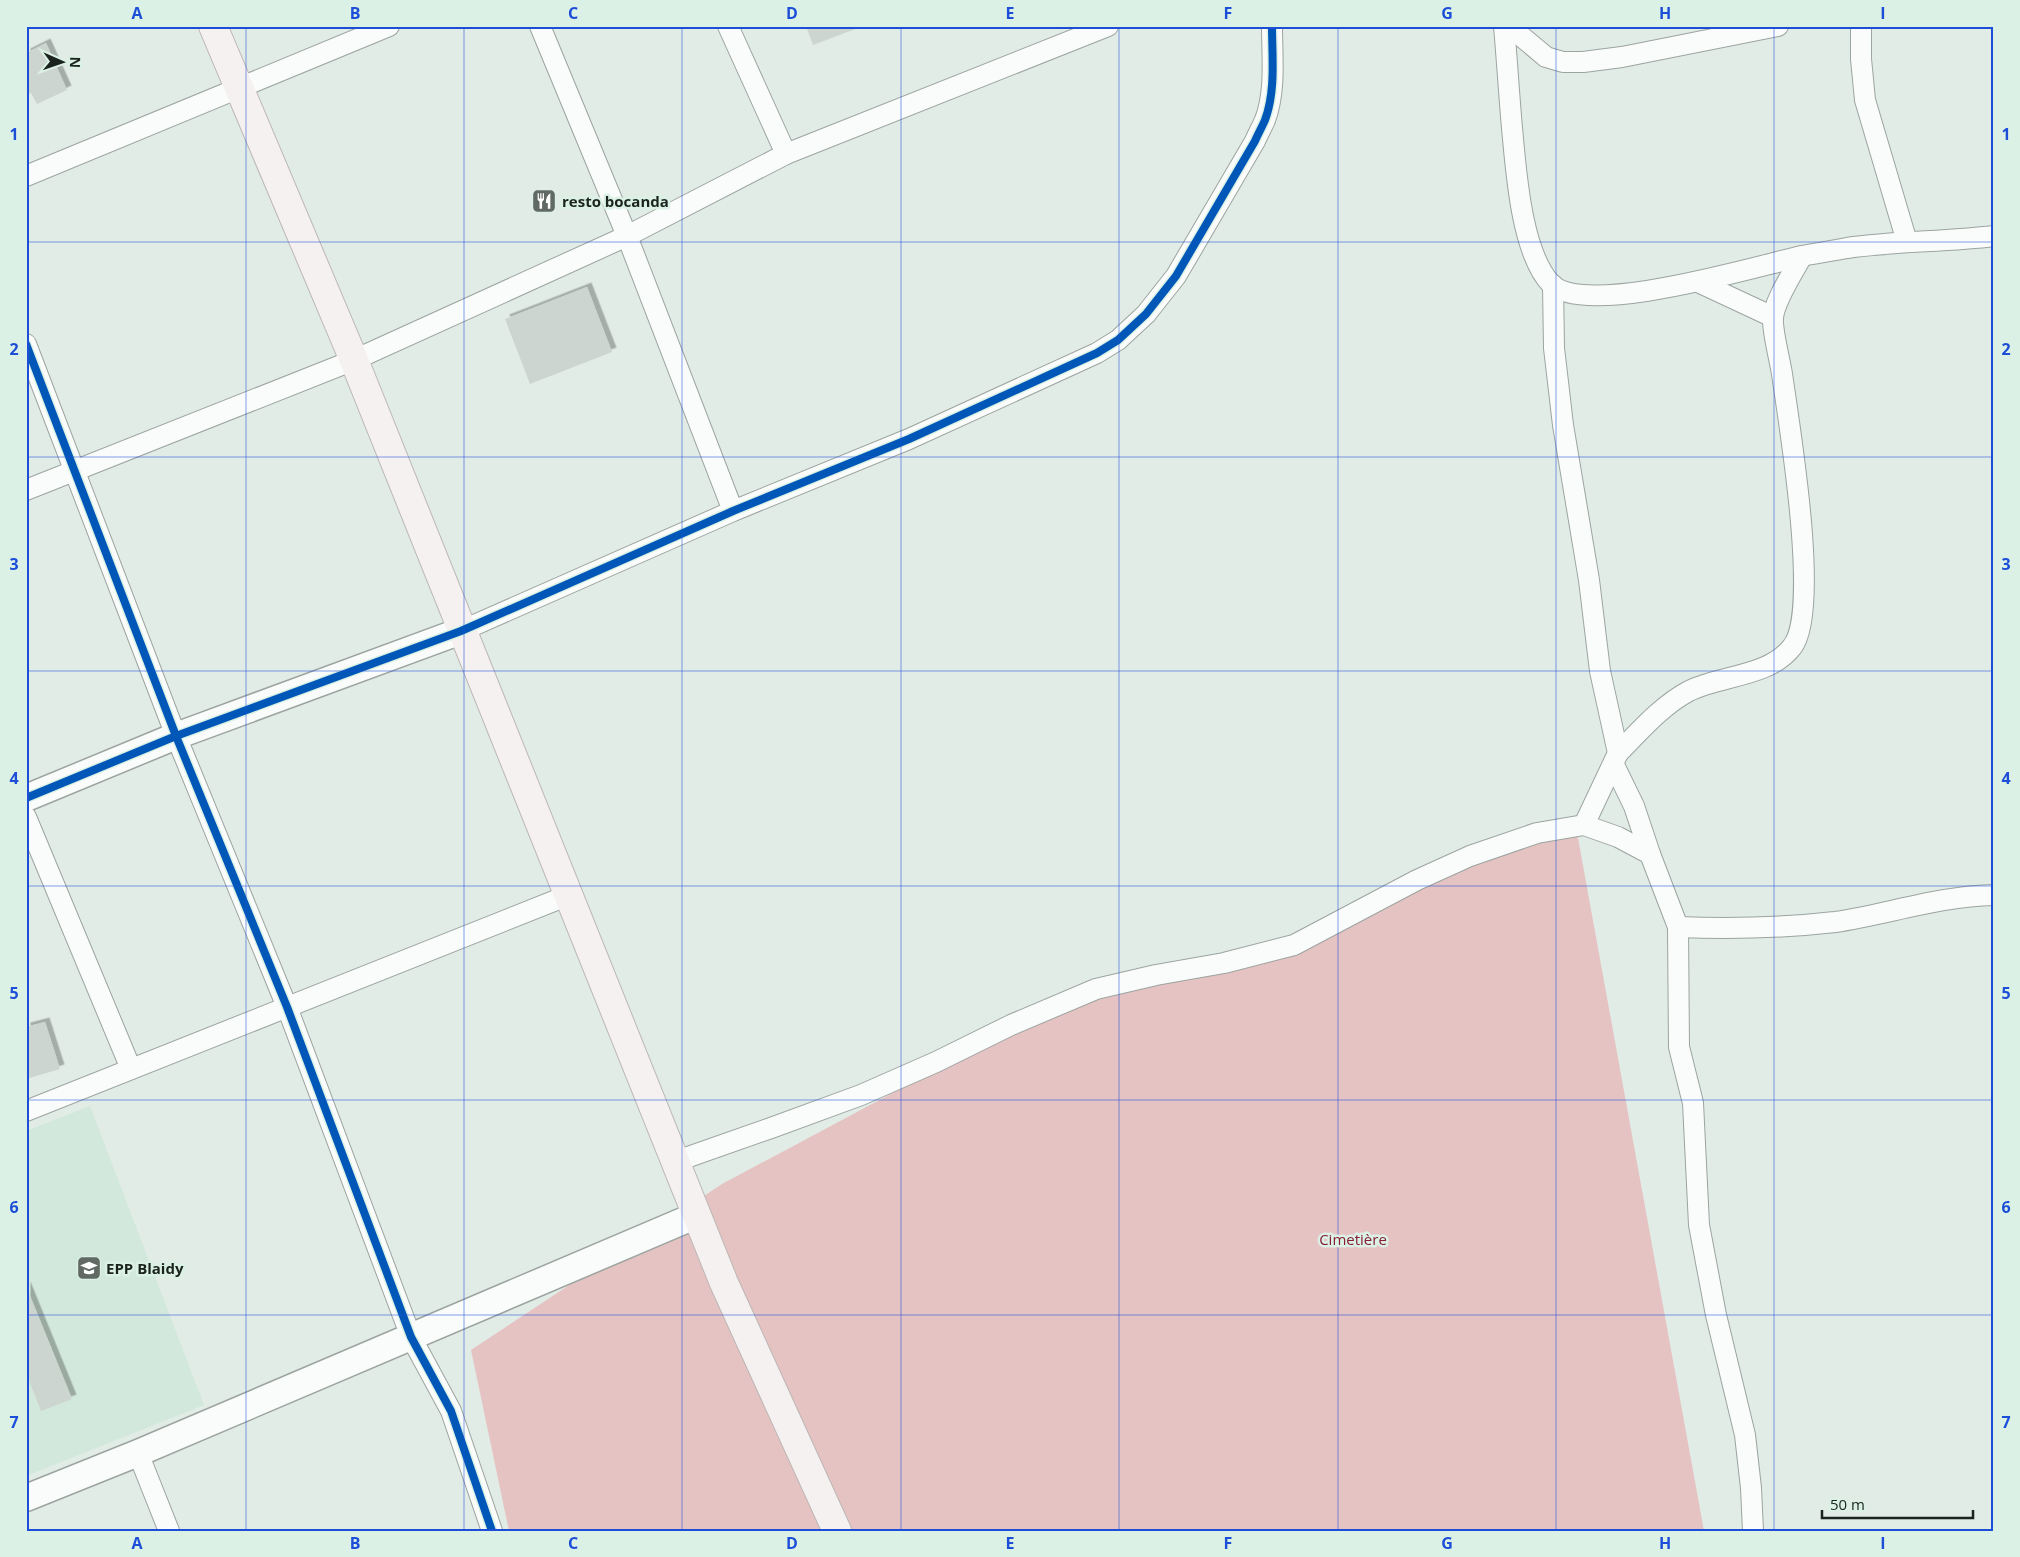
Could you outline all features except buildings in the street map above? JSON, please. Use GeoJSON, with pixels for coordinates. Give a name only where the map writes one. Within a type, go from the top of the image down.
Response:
{"type":"FeatureCollection","features":[{"type":"Feature","properties":{"kind":"main road"},"geometry":{"type":"LineString","coordinates":[[213,26],[354,360],[724,1283],[837,1531]]}},
{"type":"Feature","properties":{"kind":"street"},"geometry":{"type":"LineString","coordinates":[[26,176],[390,26]]}},
{"type":"Feature","properties":{"kind":"street"},"geometry":{"type":"LineString","coordinates":[[540,26],[628,236],[733,511]]}},
{"type":"Feature","properties":{"kind":"street"},"geometry":{"type":"LineString","coordinates":[[728,26],[786,154]]}},
{"type":"Feature","properties":{"kind":"street"},"geometry":{"type":"LineString","coordinates":[[26,490],[354,360],[628,236],[786,154],[1108,26]]}},
{"type":"Feature","properties":{"kind":"street"},"geometry":{"type":"LineString","coordinates":[[26,798],[176,736],[461,630],[733,511],[909,439],[1070,367],[1104,348],[1146,314],[1176,276],[1216,210],[1266,119],[1272,74],[1272,26]]}},
{"type":"Feature","properties":{"kind":"street"},"geometry":{"type":"LineString","coordinates":[[1504,26],[1516,173],[1521,208],[1538,262],[1552,285],[1554,348],[1563,425],[1588,580],[1600,671],[1616,759],[1678,927],[1679,1047],[1693,1103],[1699,1225],[1716,1315],[1745,1435],[1751,1488],[1753,1531]]}},
{"type":"Feature","properties":{"kind":"street"},"geometry":{"type":"LineString","coordinates":[[1509,26],[1546,57],[1563,62],[1583,62],[1622,57],[1778,26]]}},
{"type":"Feature","properties":{"kind":"street"},"geometry":{"type":"LineString","coordinates":[[1861,26],[1861,59],[1865,100],[1907,242]]}},
{"type":"Feature","properties":{"kind":"street"},"geometry":{"type":"LineString","coordinates":[[1552,285],[1581,294],[1608,296],[1698,282],[1802,256],[1848,248],[1994,236]]}},
{"type":"Feature","properties":{"kind":"street"},"geometry":{"type":"LineString","coordinates":[[1584,825],[1616,759],[1666,706],[1687,692],[1712,681],[1766,666],[1786,654],[1793,646],[1802,626],[1804,584],[1798,495],[1773,318],[1783,290],[1802,256]]}},
{"type":"Feature","properties":{"kind":"street"},"geometry":{"type":"LineString","coordinates":[[1698,282],[1773,318]]}},
{"type":"Feature","properties":{"kind":"street"},"geometry":{"type":"LineString","coordinates":[[26,344],[176,736],[287,1007],[411,1337],[451,1411],[492,1531]]}},
{"type":"Feature","properties":{"kind":"street"},"geometry":{"type":"LineString","coordinates":[[26,817],[131,1069]]}},
{"type":"Feature","properties":{"kind":"street"},"geometry":{"type":"LineString","coordinates":[[674,1162],[861,1095],[936,1062],[1011,1025],[1096,989],[1156,975],[1224,963],[1294,945],[1417,880],[1470,856],[1537,833],[1584,825],[1618,837],[1650,854]]}},
{"type":"Feature","properties":{"kind":"street"},"geometry":{"type":"LineString","coordinates":[[26,1111],[569,895]]}},
{"type":"Feature","properties":{"kind":"street"},"geometry":{"type":"LineString","coordinates":[[1678,927],[1735,929],[1802,925],[1844,920],[1947,900],[1994,895]]}},
{"type":"Feature","properties":{"kind":"street"},"geometry":{"type":"LineString","coordinates":[[26,1498],[138,1453],[697,1215]]}},
{"type":"Feature","properties":{"kind":"street"},"geometry":{"type":"LineString","coordinates":[[138,1453],[170,1531]]}},
{"type":"Feature","properties":{"kind":"shaded area","name":"EPP Blaidy"},"geometry":{"type":"Polygon","coordinates":[[[90,1106],[204,1405],[26,1476],[26,1131],[90,1106]]]}},
{"type":"Feature","properties":{"kind":"green space","name":"Cimetière"},"geometry":{"type":"Polygon","coordinates":[[[1576,827],[1704,1531],[509,1531],[471,1350],[722,1184],[1035,1017],[1106,983],[1280,955],[1416,881],[1576,827]]]}},
{"type":"Feature","properties":{"kind":"cycle path"},"geometry":{"type":"LineString","coordinates":[[26,798],[176,736],[461,631],[733,511],[909,439],[1097,353],[1118,340],[1146,314],[1176,276],[1255,141],[1265,120],[1271,97],[1273,73],[1272,26]]}},
{"type":"Feature","properties":{"kind":"cycle path"},"geometry":{"type":"LineString","coordinates":[[26,344],[176,736],[287,1007],[411,1337],[451,1411],[492,1531]]}},
{"type":"Feature","properties":{"kind":"place","name":"resto bocanda"},"geometry":{"type":"Point","coordinates":[544,201]}},
{"type":"Feature","properties":{"kind":"place","name":"EPP Blaidy"},"geometry":{"type":"Point","coordinates":[89,1268]}}]}
